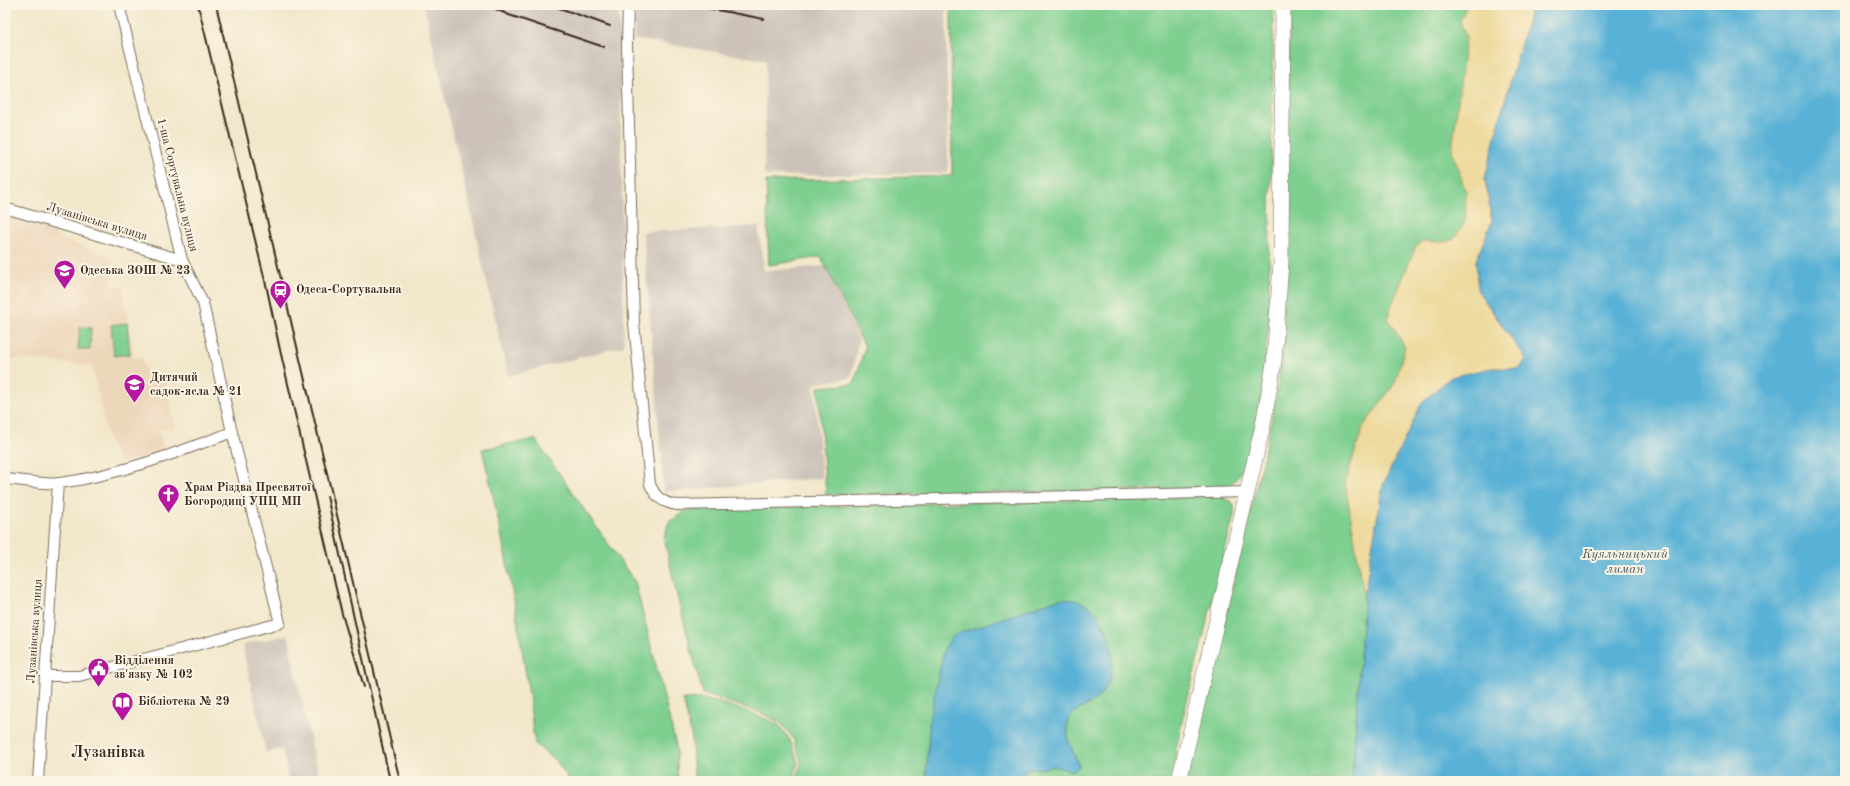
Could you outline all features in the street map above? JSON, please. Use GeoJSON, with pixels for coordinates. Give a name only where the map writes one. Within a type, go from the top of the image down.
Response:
{"type":"FeatureCollection","features":[{"type":"Feature","properties":{"kind":"highway"},"geometry":{"type":"LineString","coordinates":[[1179,781],[1248,492],[1263,425],[1274,363],[1281,263],[1283,5]]}},
{"type":"Feature","properties":{"kind":"street","name":"1-ша Сортувальна вулиця"},"geometry":{"type":"LineString","coordinates":[[45,676],[79,676],[280,623],[232,432],[203,303],[182,260],[119,5]]}},
{"type":"Feature","properties":{"kind":"street"},"geometry":{"type":"LineString","coordinates":[[628,5],[627,44],[634,323],[650,484],[656,497],[663,502],[677,505],[1248,492]]}},
{"type":"Feature","properties":{"kind":"street","name":"Лузанівська вулиця"},"geometry":{"type":"LineString","coordinates":[[5,208],[182,260]]}},
{"type":"Feature","properties":{"kind":"street"},"geometry":{"type":"LineString","coordinates":[[5,479],[58,483],[120,470],[167,457],[232,432]]}},
{"type":"Feature","properties":{"kind":"street","name":"Лузанівська вулиця"},"geometry":{"type":"LineString","coordinates":[[38,781],[58,483]]}},
{"type":"Feature","properties":{"kind":"shaded area"},"geometry":{"type":"Polygon","coordinates":[[[424,5],[619,5],[624,346],[508,376],[424,5]]]}},
{"type":"Feature","properties":{"kind":"shaded area"},"geometry":{"type":"Polygon","coordinates":[[[634,5],[946,5],[948,173],[764,176],[766,60],[634,39],[634,5]]]}},
{"type":"Feature","properties":{"kind":"shaded area","name":"Одеська ЗОШ № 23"},"geometry":{"type":"Polygon","coordinates":[[[5,213],[12,215],[11,221],[28,222],[28,224],[49,228],[58,237],[106,254],[106,256],[113,260],[110,271],[113,273],[112,286],[123,287],[134,358],[142,357],[149,384],[164,381],[175,427],[159,430],[164,452],[120,463],[108,439],[92,365],[5,358],[5,213]]]}},
{"type":"Feature","properties":{"kind":"shaded area"},"geometry":{"type":"Polygon","coordinates":[[[758,226],[764,271],[825,266],[859,338],[851,378],[814,384],[822,478],[664,492],[643,232],[758,226]]]}},
{"type":"Feature","properties":{"kind":"shaded area"},"geometry":{"type":"Polygon","coordinates":[[[288,635],[320,781],[289,781],[282,749],[266,753],[242,645],[288,635]]]}},
{"type":"Feature","properties":{"kind":"green space"},"geometry":{"type":"Polygon","coordinates":[[[951,5],[1274,5],[1268,330],[1263,391],[1248,455],[1239,476],[1229,486],[1205,489],[826,495],[818,387],[854,384],[865,347],[821,257],[769,265],[766,181],[952,176],[951,5]]]}},
{"type":"Feature","properties":{"kind":"green space"},"geometry":{"type":"Polygon","coordinates":[[[1290,5],[1532,5],[1485,179],[1492,221],[1476,261],[1478,291],[1526,359],[1364,595],[1352,781],[1186,781],[1262,463],[1276,398],[1282,353],[1290,5]]]}},
{"type":"Feature","properties":{"kind":"green space"},"geometry":{"type":"Polygon","coordinates":[[[127,323],[130,354],[114,356],[111,325],[127,323]]]}},
{"type":"Feature","properties":{"kind":"green space"},"geometry":{"type":"Polygon","coordinates":[[[80,327],[91,328],[90,350],[78,349],[80,327]]]}},
{"type":"Feature","properties":{"kind":"green space"},"geometry":{"type":"Polygon","coordinates":[[[535,439],[635,582],[676,745],[678,781],[570,781],[556,761],[535,744],[528,689],[512,593],[482,449],[535,439]]]}},
{"type":"Feature","properties":{"kind":"green space"},"geometry":{"type":"Polygon","coordinates":[[[1216,496],[1231,501],[1234,506],[1234,515],[1182,721],[1170,781],[1023,781],[1025,772],[1029,768],[1041,769],[1053,766],[1066,769],[1079,767],[1068,739],[1067,722],[1074,712],[1090,704],[1111,642],[1106,631],[1059,599],[962,632],[944,650],[930,716],[926,781],[796,781],[801,762],[793,738],[781,723],[759,712],[703,694],[676,592],[664,537],[669,522],[687,510],[1216,496]]]}},
{"type":"Feature","properties":{"kind":"green space"},"geometry":{"type":"Polygon","coordinates":[[[683,699],[704,699],[728,705],[757,715],[779,725],[790,740],[798,762],[793,780],[694,781],[692,739],[683,699]]]}},
{"type":"Feature","properties":{"kind":"sand"},"geometry":{"type":"Polygon","coordinates":[[[1467,5],[1532,5],[1496,133],[1485,179],[1492,221],[1476,261],[1478,291],[1526,359],[1520,369],[1492,368],[1383,485],[1364,595],[1345,483],[1363,427],[1395,383],[1405,347],[1388,318],[1390,309],[1416,246],[1423,241],[1444,242],[1454,239],[1465,222],[1466,192],[1452,151],[1466,37],[1460,21],[1467,5]]]}},
{"type":"Feature","properties":{"kind":"water","name":"Куяльницький лиман"},"geometry":{"type":"Polygon","coordinates":[[[1532,5],[1845,5],[1845,781],[1352,781],[1364,595],[1383,485],[1422,402],[1451,377],[1492,368],[1520,369],[1526,359],[1478,291],[1476,261],[1492,221],[1485,179],[1496,133],[1532,5]]]}},
{"type":"Feature","properties":{"kind":"water"},"geometry":{"type":"Polygon","coordinates":[[[1059,599],[1068,599],[1082,603],[1098,615],[1109,638],[1112,654],[1112,670],[1106,686],[1101,694],[1093,702],[1074,713],[1067,722],[1068,739],[1079,767],[1072,771],[1053,766],[1041,769],[1029,768],[1025,772],[1023,781],[926,781],[930,716],[944,650],[952,637],[962,632],[1059,599]]]}},
{"type":"Feature","properties":{"kind":"railway"},"geometry":{"type":"LineString","coordinates":[[198,5],[267,289],[342,614],[364,687]]}},
{"type":"Feature","properties":{"kind":"railway"},"geometry":{"type":"LineString","coordinates":[[216,5],[400,781]]}},
{"type":"Feature","properties":{"kind":"railway"},"geometry":{"type":"LineString","coordinates":[[487,5],[509,15],[604,47]]}},
{"type":"Feature","properties":{"kind":"railway"},"geometry":{"type":"LineString","coordinates":[[551,5],[610,26]]}},
{"type":"Feature","properties":{"kind":"railway"},"geometry":{"type":"LineString","coordinates":[[691,5],[764,19]]}},
{"type":"Feature","properties":{"kind":"railway"},"geometry":{"type":"LineString","coordinates":[[327,496],[390,781]]}},
{"type":"Feature","properties":{"kind":"place","name":"Одеська ЗОШ № 23"},"geometry":{"type":"Point","coordinates":[64,290]}},
{"type":"Feature","properties":{"kind":"place","name":"Одеса-Сортувальна"},"geometry":{"type":"Point","coordinates":[281,310]}},
{"type":"Feature","properties":{"kind":"place","name":"Дитячий садок-ясла № 21"},"geometry":{"type":"Point","coordinates":[135,404]}},
{"type":"Feature","properties":{"kind":"place","name":"Храм Різдва Пресвятої Богородиці УПЦ МП"},"geometry":{"type":"Point","coordinates":[168,514]}},
{"type":"Feature","properties":{"kind":"place","name":"Відділення зв'язку № 102"},"geometry":{"type":"Point","coordinates":[98,688]}},
{"type":"Feature","properties":{"kind":"place","name":"Бібліотека № 29"},"geometry":{"type":"Point","coordinates":[122,722]}},
{"type":"Feature","properties":{"kind":"district","name":"Лузанівка"},"geometry":{"type":"Point","coordinates":[108,753]}}]}
